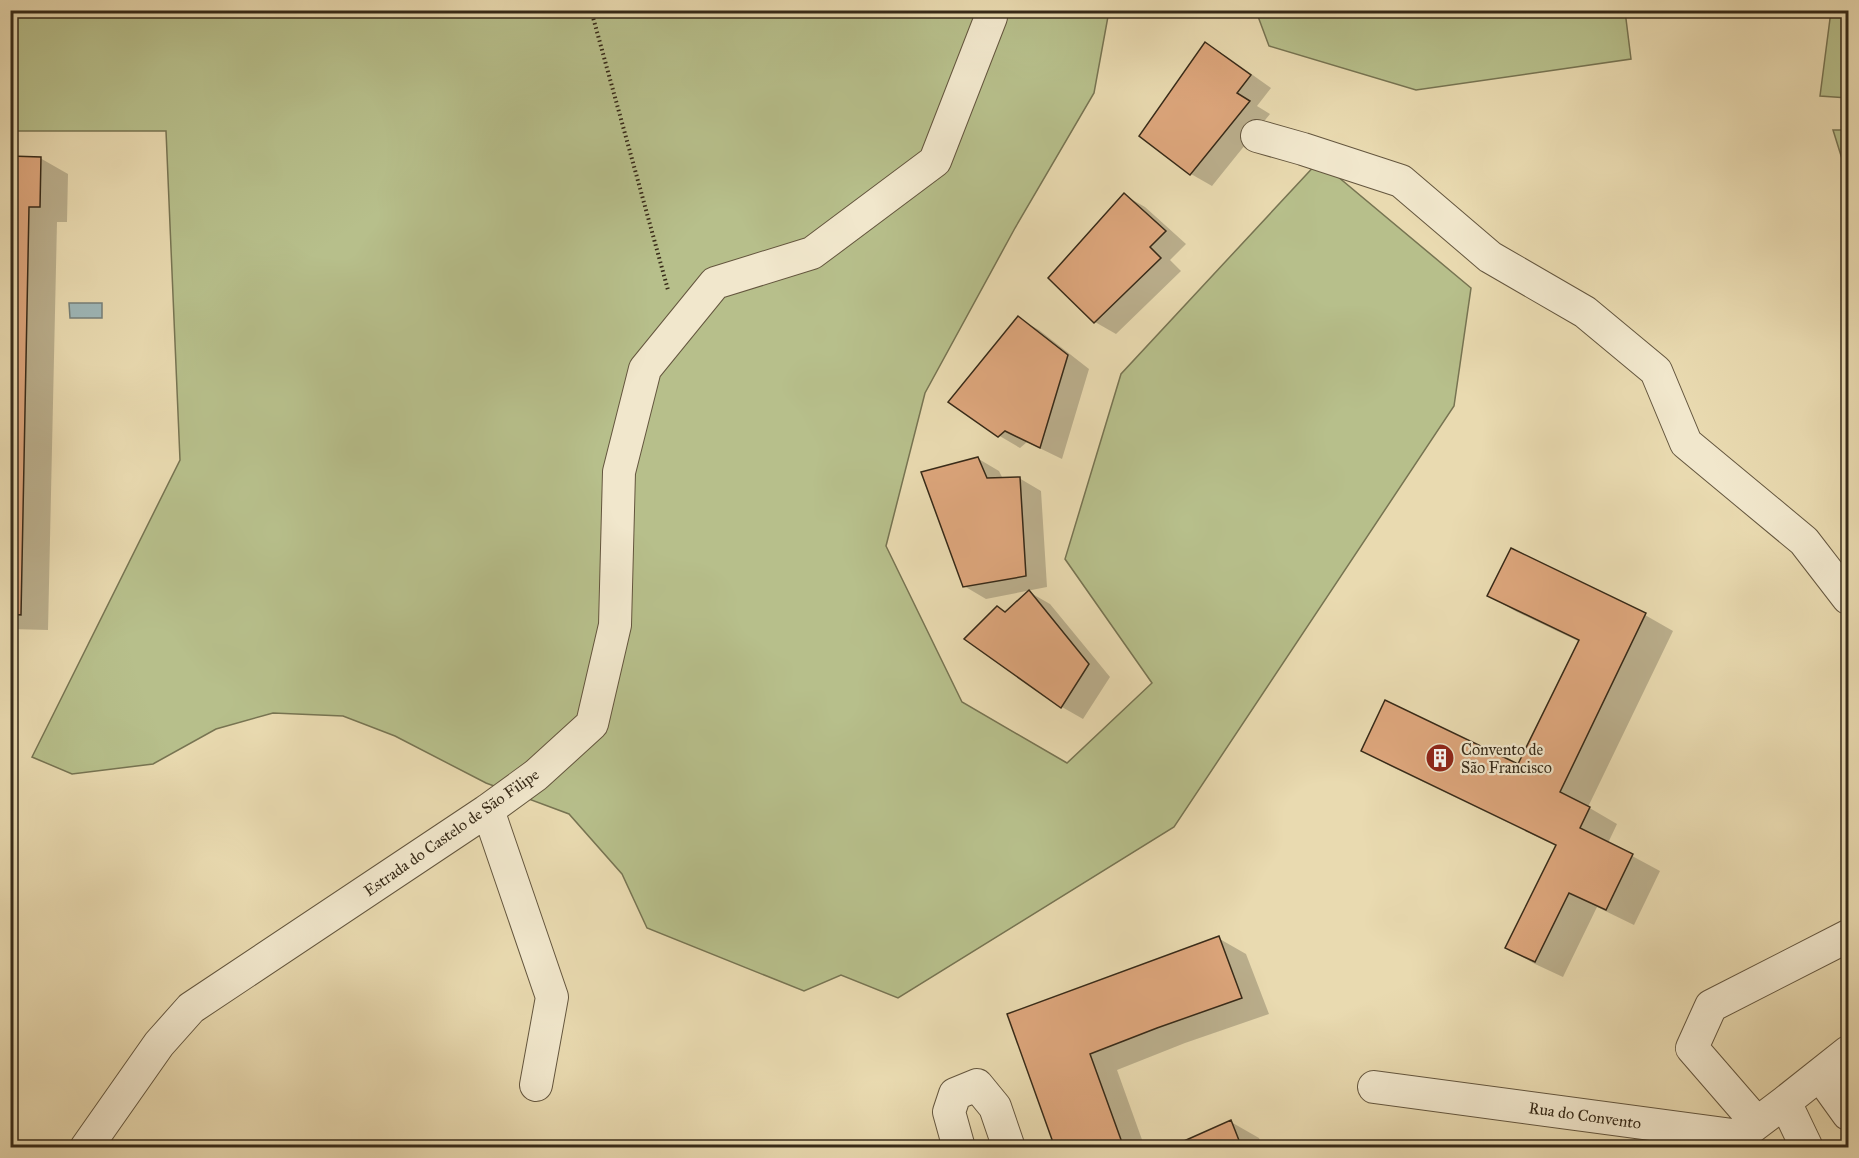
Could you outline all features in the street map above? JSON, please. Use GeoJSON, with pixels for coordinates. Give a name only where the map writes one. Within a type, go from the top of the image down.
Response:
{"type":"FeatureCollection","features":[{"type":"Feature","properties":{"kind":"street","name":"Estrada do Castelo de São Filipe"},"geometry":{"type":"LineString","coordinates":[[86,1148],[159,1044],[191,1008],[488,810],[536,775],[592,724],[615,625],[619,472],[645,369],[715,283],[812,253],[935,161],[991,17],[991,10]]}},
{"type":"Feature","properties":{"kind":"street"},"geometry":{"type":"LineString","coordinates":[[1257,136],[1401,181],[1490,257],[1585,312],[1656,370],[1686,443],[1804,541],[1848,598]]}},
{"type":"Feature","properties":{"kind":"street"},"geometry":{"type":"LineString","coordinates":[[488,810],[552,997],[536,1085]]}},
{"type":"Feature","properties":{"kind":"street"},"geometry":{"type":"LineString","coordinates":[[1757,1123],[1692,1048],[1711,1006],[1848,936]]}},
{"type":"Feature","properties":{"kind":"street","name":"Rua do Convento"},"geometry":{"type":"LineString","coordinates":[[1374,1087],[1740,1136],[1848,1052]]}},
{"type":"Feature","properties":{"kind":"street"},"geometry":{"type":"LineString","coordinates":[[1820,1075],[1848,1114]]}},
{"type":"Feature","properties":{"kind":"street"},"geometry":{"type":"LineString","coordinates":[[959,1148],[949,1112],[955,1094],[977,1085],[995,1107],[1009,1148]]}},
{"type":"Feature","properties":{"kind":"street"},"geometry":{"type":"LineString","coordinates":[[1785,1102],[1807,1148]]}},
{"type":"Feature","properties":{"kind":"path"},"geometry":{"type":"LineString","coordinates":[[591,10],[678,328]]}},
{"type":"Feature","properties":{"kind":"green space"},"geometry":{"type":"Polygon","coordinates":[[[10,11],[1109,11],[1094,93],[1015,228],[925,393],[886,546],[962,702],[1067,763],[1152,683],[1065,559],[1121,374],[1319,161],[1471,288],[1454,406],[1174,827],[898,998],[841,975],[804,991],[647,928],[622,874],[569,814],[486,783],[395,736],[343,716],[273,713],[216,729],[153,764],[72,774],[32,757],[180,460],[166,131],[11,131],[10,11]]]}},
{"type":"Feature","properties":{"kind":"green space"},"geometry":{"type":"Polygon","coordinates":[[[1256,11],[1625,11],[1631,59],[1416,90],[1269,46],[1256,11]]]}},
{"type":"Feature","properties":{"kind":"green space"},"geometry":{"type":"Polygon","coordinates":[[[1831,11],[1848,11],[1848,98],[1820,96],[1831,11]]]}},
{"type":"Feature","properties":{"kind":"green space"},"geometry":{"type":"Polygon","coordinates":[[[1833,130],[1848,130],[1848,178],[1833,130]]]}},
{"type":"Feature","properties":{"kind":"water"},"geometry":{"type":"Polygon","coordinates":[[[69,303],[102,303],[102,318],[70,318],[69,303]]]}},
{"type":"Feature","properties":{"kind":"building"},"geometry":{"type":"Polygon","coordinates":[[[1205,42],[1251,75],[1237,93],[1250,101],[1190,175],[1139,136],[1205,42]]]}},
{"type":"Feature","properties":{"kind":"building"},"geometry":{"type":"Polygon","coordinates":[[[10,156],[41,157],[40,207],[29,207],[21,615],[10,614],[10,156]]]}},
{"type":"Feature","properties":{"kind":"building"},"geometry":{"type":"Polygon","coordinates":[[[1124,193],[1166,231],[1150,247],[1161,258],[1094,323],[1048,278],[1124,193]]]}},
{"type":"Feature","properties":{"kind":"building"},"geometry":{"type":"Polygon","coordinates":[[[1018,316],[1068,355],[1040,448],[1005,431],[998,437],[948,402],[1018,316]]]}},
{"type":"Feature","properties":{"kind":"building"},"geometry":{"type":"Polygon","coordinates":[[[978,457],[987,478],[1020,477],[1026,576],[963,587],[921,472],[978,457]]]}},
{"type":"Feature","properties":{"kind":"building","name":"Convento de São Francisco"},"geometry":{"type":"Polygon","coordinates":[[[1511,548],[1646,613],[1560,792],[1590,807],[1580,828],[1633,854],[1606,910],[1569,893],[1535,962],[1505,948],[1556,845],[1361,751],[1385,700],[1518,764],[1579,640],[1487,596],[1511,548]]]}},
{"type":"Feature","properties":{"kind":"building"},"geometry":{"type":"Polygon","coordinates":[[[1029,590],[1089,664],[1061,708],[964,639],[997,606],[1005,612],[1029,590]]]}},
{"type":"Feature","properties":{"kind":"building"},"geometry":{"type":"Polygon","coordinates":[[[1219,936],[1242,998],[1090,1054],[1124,1148],[1055,1148],[1007,1014],[1219,936]]]}},
{"type":"Feature","properties":{"kind":"building"},"geometry":{"type":"Polygon","coordinates":[[[1231,1120],[1242,1148],[1176,1148],[1175,1145],[1231,1120]]]}},
{"type":"Feature","properties":{"kind":"place","name":"Convento de São Francisco"},"geometry":{"type":"Point","coordinates":[1440,758]}}]}
